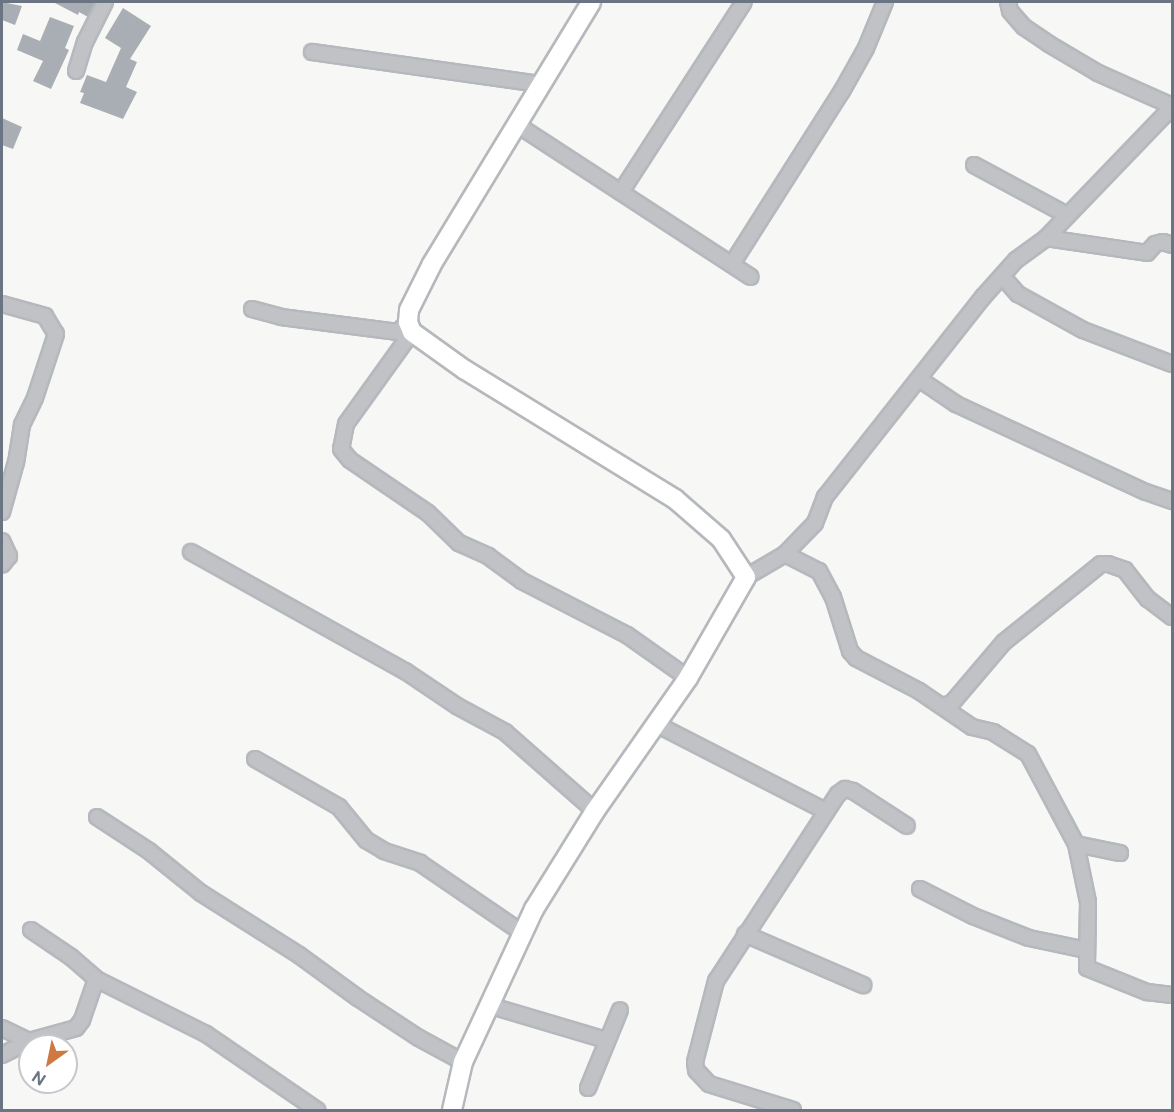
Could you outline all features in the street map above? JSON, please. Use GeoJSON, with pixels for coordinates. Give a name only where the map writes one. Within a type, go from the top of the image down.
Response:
{"type":"FeatureCollection","features":[{"type":"Feature","properties":{"kind":"street"},"geometry":{"type":"LineString","coordinates":[[76,71],[85,42],[105,2]]}},
{"type":"Feature","properties":{"kind":"street"},"geometry":{"type":"LineString","coordinates":[[591,2],[432,264],[409,310],[410,327],[346,424],[340,449],[350,460],[428,513],[459,543],[488,556],[522,581],[627,635],[687,678]]}},
{"type":"Feature","properties":{"kind":"street"},"geometry":{"type":"LineString","coordinates":[[621,192],[744,2]]}},
{"type":"Feature","properties":{"kind":"street"},"geometry":{"type":"LineString","coordinates":[[732,264],[842,91],[866,48],[885,2]]}},
{"type":"Feature","properties":{"kind":"street"},"geometry":{"type":"LineString","coordinates":[[452,1110],[463,1062],[521,932],[551,879],[595,811],[687,678],[746,577],[785,554],[815,524],[825,497],[842,478],[861,448],[920,379],[982,297],[1003,277],[1016,260],[1046,238],[1173,107],[1098,73],[1049,44],[1024,27],[1010,11],[1008,2]]}},
{"type":"Feature","properties":{"kind":"street"},"geometry":{"type":"LineString","coordinates":[[312,52],[540,84]]}},
{"type":"Feature","properties":{"kind":"street"},"geometry":{"type":"LineString","coordinates":[[516,124],[751,277]]}},
{"type":"Feature","properties":{"kind":"street"},"geometry":{"type":"LineString","coordinates":[[974,165],[1067,215]]}},
{"type":"Feature","properties":{"kind":"street"},"geometry":{"type":"LineString","coordinates":[[1046,238],[1147,253],[1155,244],[1163,242],[1173,245]]}},
{"type":"Feature","properties":{"kind":"street"},"geometry":{"type":"LineString","coordinates":[[1003,277],[1018,294],[1083,330],[1173,364]]}},
{"type":"Feature","properties":{"kind":"street"},"geometry":{"type":"LineString","coordinates":[[2,304],[45,316],[56,334],[35,398],[22,426],[16,462],[2,512]]}},
{"type":"Feature","properties":{"kind":"street"},"geometry":{"type":"LineString","coordinates":[[252,309],[281,317],[398,332],[410,327]]}},
{"type":"Feature","properties":{"kind":"street"},"geometry":{"type":"LineString","coordinates":[[410,327],[465,370],[675,499],[721,539],[746,577]]}},
{"type":"Feature","properties":{"kind":"street"},"geometry":{"type":"LineString","coordinates":[[920,379],[956,404],[1146,492],[1173,501]]}},
{"type":"Feature","properties":{"kind":"street"},"geometry":{"type":"LineString","coordinates":[[2,541],[9,556],[2,565]]}},
{"type":"Feature","properties":{"kind":"street"},"geometry":{"type":"LineString","coordinates":[[191,552],[405,671],[457,706],[505,732],[595,811]]}},
{"type":"Feature","properties":{"kind":"street"},"geometry":{"type":"LineString","coordinates":[[785,554],[819,570],[833,597],[850,651],[856,658],[942,706],[972,727],[993,732],[1028,754],[1076,844],[1088,902],[1085,964],[1091,972],[1147,992],[1173,995]]}},
{"type":"Feature","properties":{"kind":"street"},"geometry":{"type":"LineString","coordinates":[[942,706],[952,703],[1004,642],[1101,564],[1125,570],[1148,599],[1173,617]]}},
{"type":"Feature","properties":{"kind":"street"},"geometry":{"type":"LineString","coordinates":[[656,724],[825,811]]}},
{"type":"Feature","properties":{"kind":"street"},"geometry":{"type":"LineString","coordinates":[[255,759],[339,807],[366,840],[384,851],[420,863],[521,932]]}},
{"type":"Feature","properties":{"kind":"street"},"geometry":{"type":"LineString","coordinates":[[793,1110],[709,1084],[696,1070],[695,1062],[716,981],[825,811],[845,789],[907,826]]}},
{"type":"Feature","properties":{"kind":"street"},"geometry":{"type":"LineString","coordinates":[[97,817],[149,851],[201,893],[306,959],[357,998],[442,1052],[463,1062]]}},
{"type":"Feature","properties":{"kind":"street"},"geometry":{"type":"LineString","coordinates":[[1076,844],[1120,853]]}},
{"type":"Feature","properties":{"kind":"street"},"geometry":{"type":"LineString","coordinates":[[920,889],[973,916],[1029,938],[1086,950]]}},
{"type":"Feature","properties":{"kind":"street"},"geometry":{"type":"LineString","coordinates":[[31,930],[71,957],[96,979],[206,1034],[317,1110]]}},
{"type":"Feature","properties":{"kind":"street"},"geometry":{"type":"LineString","coordinates":[[745,934],[863,985]]}},
{"type":"Feature","properties":{"kind":"street"},"geometry":{"type":"LineString","coordinates":[[54,1034],[76,1028],[82,1020],[96,979]]}},
{"type":"Feature","properties":{"kind":"street"},"geometry":{"type":"LineString","coordinates":[[488,1005],[606,1040]]}},
{"type":"Feature","properties":{"kind":"street"},"geometry":{"type":"LineString","coordinates":[[588,1088],[620,1010]]}},
{"type":"Feature","properties":{"kind":"street"},"geometry":{"type":"LineString","coordinates":[[2,1028],[18,1036]]}},
{"type":"Feature","properties":{"kind":"street"},"geometry":{"type":"LineString","coordinates":[[2,1055],[18,1047]]}},
{"type":"Feature","properties":{"kind":"building"},"geometry":{"type":"Polygon","coordinates":[[[2,2],[22,6],[15,25],[2,20],[2,2]]]}},
{"type":"Feature","properties":{"kind":"building"},"geometry":{"type":"Polygon","coordinates":[[[53,2],[95,2],[88,17],[79,12],[78,15],[53,2]]]}},
{"type":"Feature","properties":{"kind":"building"},"geometry":{"type":"Polygon","coordinates":[[[123,8],[151,26],[130,59],[137,62],[126,87],[137,92],[123,119],[80,103],[84,93],[80,92],[87,75],[106,82],[121,48],[105,38],[123,8]]]}},
{"type":"Feature","properties":{"kind":"building"},"geometry":{"type":"Polygon","coordinates":[[[50,17],[74,26],[65,48],[69,50],[51,89],[33,81],[43,61],[17,50],[23,34],[40,41],[50,17]]]}},
{"type":"Feature","properties":{"kind":"building"},"geometry":{"type":"Polygon","coordinates":[[[2,118],[22,127],[13,149],[2,145],[2,118]]]}}]}
